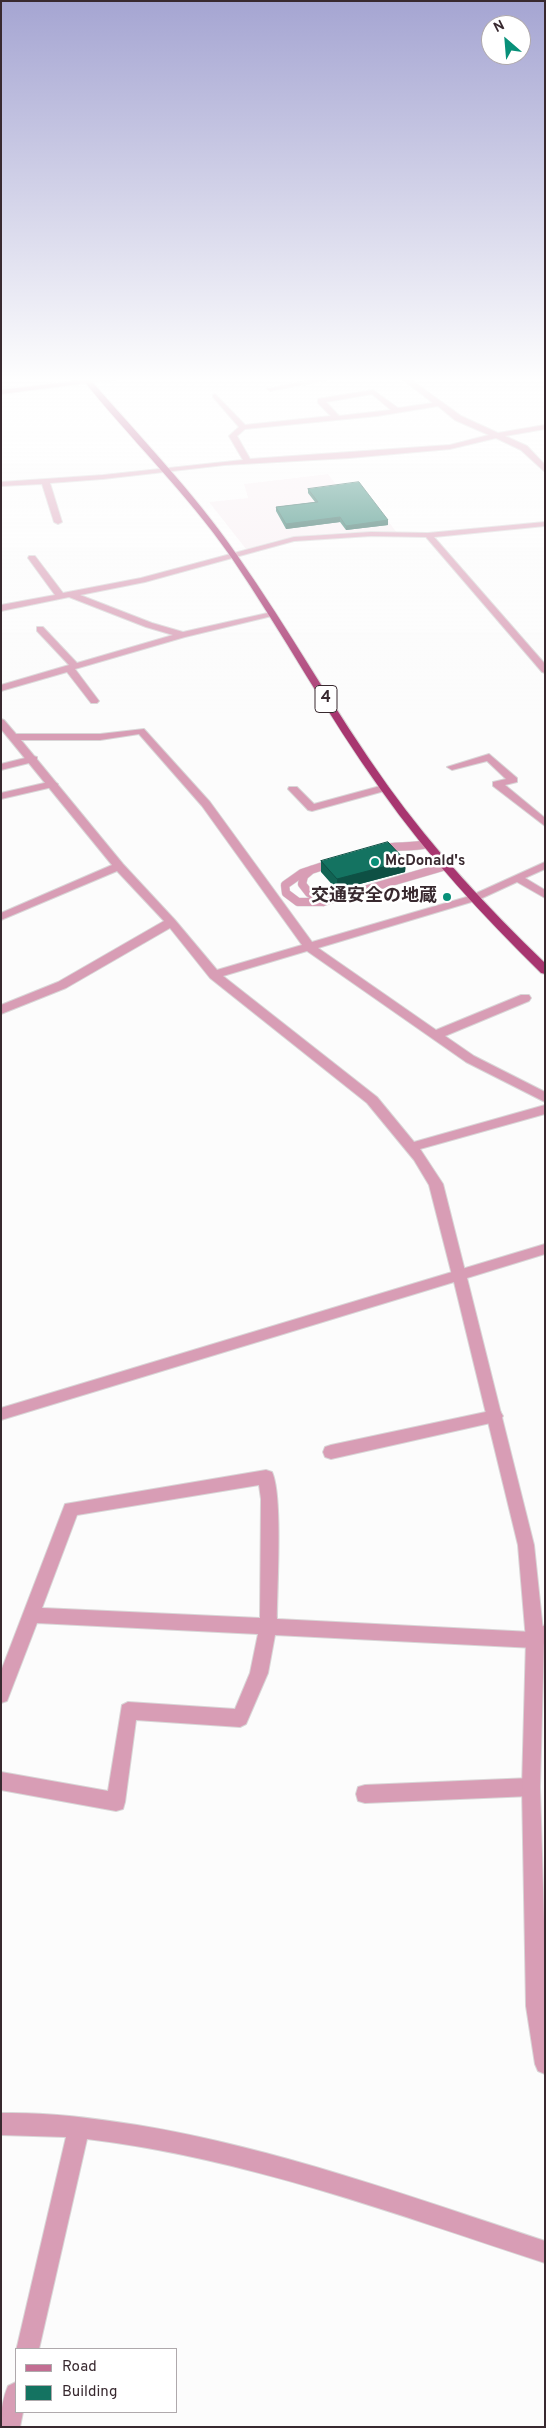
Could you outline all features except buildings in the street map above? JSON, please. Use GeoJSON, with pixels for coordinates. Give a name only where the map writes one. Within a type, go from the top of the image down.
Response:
{"type":"FeatureCollection","features":[{"type":"Feature","properties":{"kind":"highway","name":"4"},"geometry":{"type":"LineString","coordinates":[[182,489],[234,556],[384,788],[427,844],[474,898],[545,970]]}},
{"type":"Feature","properties":{"kind":"street"},"geometry":{"type":"LineString","coordinates":[[48,489],[58,522]]}},
{"type":"Feature","properties":{"kind":"street"},"geometry":{"type":"LineString","coordinates":[[1,608],[142,580],[234,556],[269,544],[307,537],[428,535],[545,524]]}},
{"type":"Feature","properties":{"kind":"street"},"geometry":{"type":"LineString","coordinates":[[428,535],[545,670]]}},
{"type":"Feature","properties":{"kind":"street"},"geometry":{"type":"LineString","coordinates":[[32,558],[61,596]]}},
{"type":"Feature","properties":{"kind":"street"},"geometry":{"type":"LineString","coordinates":[[71,594],[149,625],[183,635]]}},
{"type":"Feature","properties":{"kind":"street"},"geometry":{"type":"LineString","coordinates":[[1,688],[183,635],[272,615]]}},
{"type":"Feature","properties":{"kind":"street"},"geometry":{"type":"LineString","coordinates":[[40,629],[72,667],[94,701]]}},
{"type":"Feature","properties":{"kind":"street"},"geometry":{"type":"LineString","coordinates":[[1,722],[120,866],[171,922],[214,975],[372,1100],[411,1147],[436,1184],[526,1545],[540,1636],[530,1787],[538,1807],[540,2006],[545,2064]]}},
{"type":"Feature","properties":{"kind":"street"},"geometry":{"type":"LineString","coordinates":[[14,737],[100,737],[141,731],[206,804],[310,948],[470,1059],[545,1098]]}},
{"type":"Feature","properties":{"kind":"street"},"geometry":{"type":"LineString","coordinates":[[452,767],[488,757],[514,780],[497,784],[545,823]]}},
{"type":"Feature","properties":{"kind":"street"},"geometry":{"type":"LineString","coordinates":[[1,767],[32,759]]}},
{"type":"Feature","properties":{"kind":"street"},"geometry":{"type":"LineString","coordinates":[[1,796],[53,784]]}},
{"type":"Feature","properties":{"kind":"street"},"geometry":{"type":"LineString","coordinates":[[293,789],[312,808],[384,788]]}},
{"type":"Feature","properties":{"kind":"street"},"geometry":{"type":"LineString","coordinates":[[214,975],[474,898],[545,865]]}},
{"type":"Feature","properties":{"kind":"street"},"geometry":{"type":"LineString","coordinates":[[1,917],[120,866]]}},
{"type":"Feature","properties":{"kind":"street"},"geometry":{"type":"LineString","coordinates":[[517,878],[545,895]]}},
{"type":"Feature","properties":{"kind":"street"},"geometry":{"type":"LineString","coordinates":[[1,1010],[62,985],[171,922]]}},
{"type":"Feature","properties":{"kind":"street"},"geometry":{"type":"LineString","coordinates":[[435,1035],[525,998]]}},
{"type":"Feature","properties":{"kind":"street"},"geometry":{"type":"LineString","coordinates":[[411,1147],[545,1109]]}},
{"type":"Feature","properties":{"kind":"street"},"geometry":{"type":"LineString","coordinates":[[1,1414],[545,1248]]}},
{"type":"Feature","properties":{"kind":"street"},"geometry":{"type":"LineString","coordinates":[[331,1452],[494,1416]]}},
{"type":"Feature","properties":{"kind":"street"},"geometry":{"type":"LineString","coordinates":[[1,1695],[71,1509],[266,1477],[270,1499],[268,1628],[259,1673],[240,1718],[128,1712],[116,1802],[1,1781]]}},
{"type":"Feature","properties":{"kind":"street"},"geometry":{"type":"LineString","coordinates":[[31,1615],[268,1628],[540,1636]]}},
{"type":"Feature","properties":{"kind":"street"},"geometry":{"type":"LineString","coordinates":[[365,1794],[530,1787]]}},
{"type":"Feature","properties":{"kind":"street"},"geometry":{"type":"LineString","coordinates":[[1,2124],[79,2128],[144,2136],[258,2160],[545,2252]]}},
{"type":"Feature","properties":{"kind":"street"},"geometry":{"type":"LineString","coordinates":[[27,2348],[79,2128]]}},
{"type":"Feature","properties":{"kind":"street"},"geometry":{"type":"LineString","coordinates":[[8,2427],[15,2398]]}},
{"type":"Feature","properties":{"kind":"lane"},"geometry":{"type":"LineString","coordinates":[[370,852],[387,847],[400,849],[427,844]]}},
{"type":"Feature","properties":{"kind":"lane"},"geometry":{"type":"LineString","coordinates":[[343,860],[311,869],[290,879],[285,885],[286,893],[298,902],[323,902],[446,866]]}},
{"type":"Feature","properties":{"kind":"lane"},"geometry":{"type":"LineString","coordinates":[[311,869],[304,876],[302,884],[309,893],[323,902]]}},
{"type":"Feature","properties":{"kind":"shaded area"},"geometry":{"type":"Polygon","coordinates":[[[246,489],[365,489],[397,533],[351,532],[310,535],[278,540],[246,549],[209,502],[248,498],[246,489]]]}},
{"type":"Feature","properties":{"kind":"place","name":"McDonald's"},"geometry":{"type":"Point","coordinates":[375,862]}},
{"type":"Feature","properties":{"kind":"place","name":"交通安全の地蔵"},"geometry":{"type":"Point","coordinates":[447,897]}}]}
